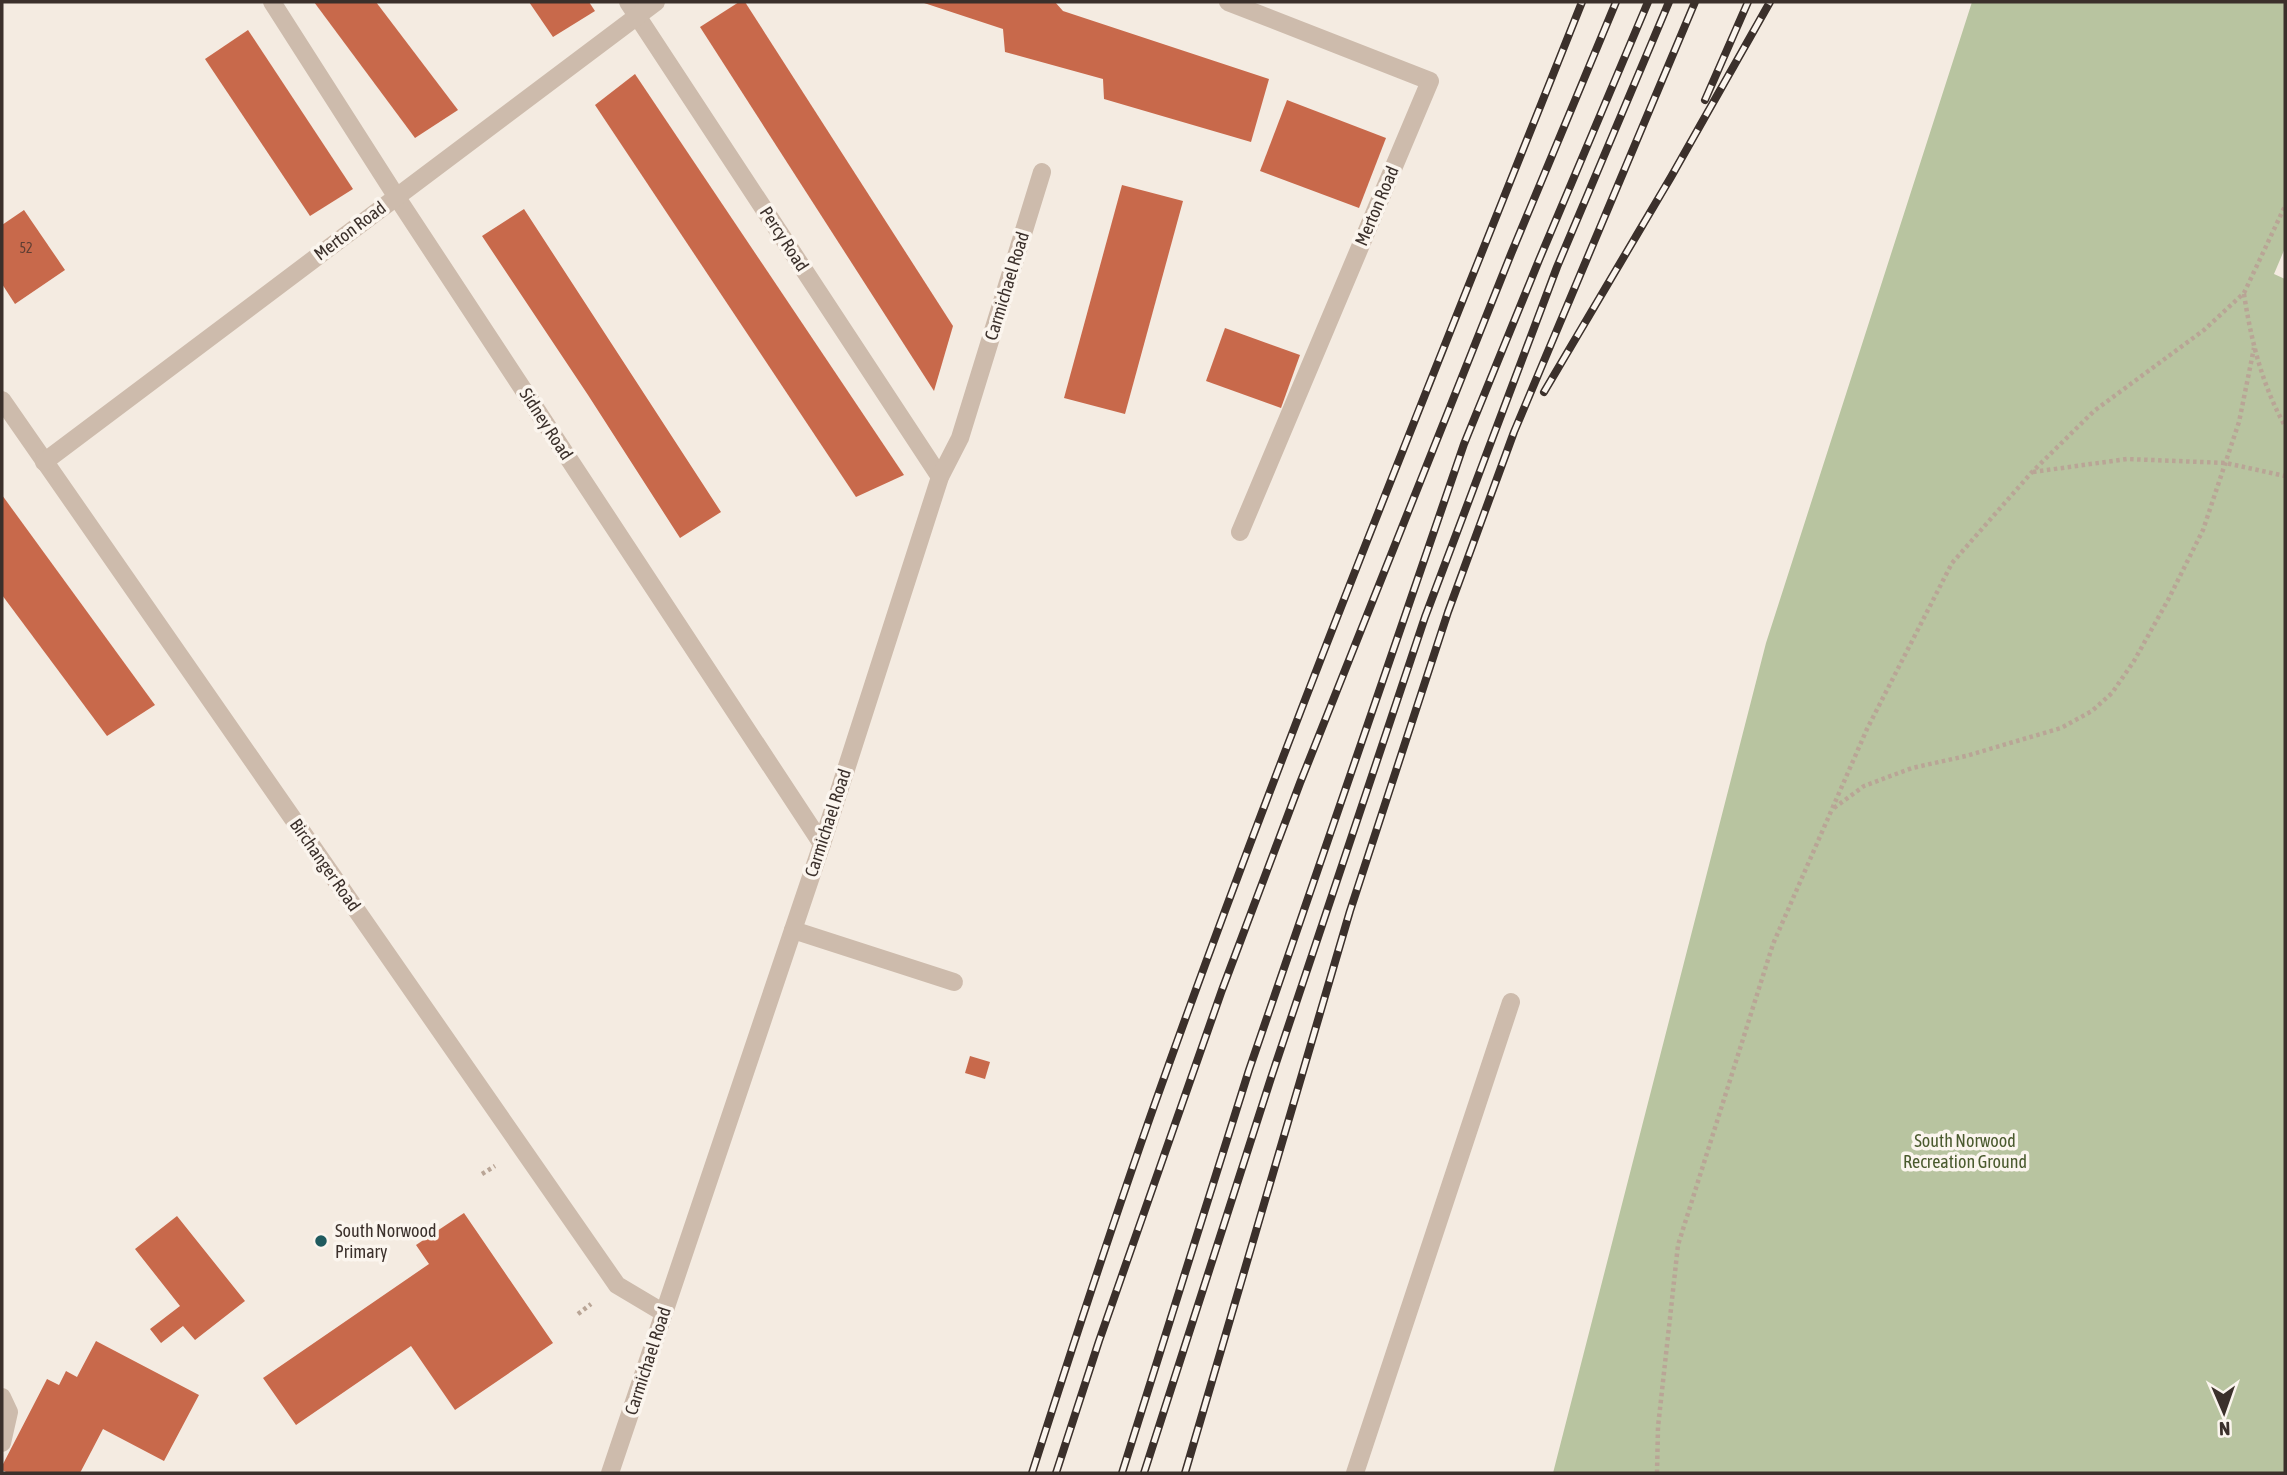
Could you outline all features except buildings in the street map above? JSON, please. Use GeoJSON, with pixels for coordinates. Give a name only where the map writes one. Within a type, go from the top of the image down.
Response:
{"type":"FeatureCollection","features":[{"type":"Feature","properties":{"kind":"street","name":"Sidney Road"},"geometry":{"type":"LineString","coordinates":[[272,2],[396,196],[822,844]]}},
{"type":"Feature","properties":{"kind":"street","name":"Merton Road"},"geometry":{"type":"LineString","coordinates":[[44,461],[396,196],[633,9],[656,2]]}},
{"type":"Feature","properties":{"kind":"street","name":"Merton Road"},"geometry":{"type":"LineString","coordinates":[[1228,2],[1430,81],[1240,532]]}},
{"type":"Feature","properties":{"kind":"street","name":"Percy Road"},"geometry":{"type":"LineString","coordinates":[[633,9],[940,477]]}},
{"type":"Feature","properties":{"kind":"street","name":"Carmichael Road"},"geometry":{"type":"LineString","coordinates":[[610,1473],[822,844],[940,477],[960,438],[1042,172]]}},
{"type":"Feature","properties":{"kind":"street","name":"Birchanger Road"},"geometry":{"type":"LineString","coordinates":[[2,400],[617,1284],[664,1312]]}},
{"type":"Feature","properties":{"kind":"street"},"geometry":{"type":"LineString","coordinates":[[793,930],[954,982]]}},
{"type":"Feature","properties":{"kind":"street"},"geometry":{"type":"LineString","coordinates":[[1354,1473],[1511,1002]]}},
{"type":"Feature","properties":{"kind":"street"},"geometry":{"type":"LineString","coordinates":[[2,1396],[9,1412],[2,1443]]}},
{"type":"Feature","properties":{"kind":"path"},"geometry":{"type":"LineString","coordinates":[[1657,1473],[1658,1427],[1678,1245],[1773,944],[1867,729],[1952,563],[2032,472],[2094,411],[2204,331],[2244,293],[2285,206]]}},
{"type":"Feature","properties":{"kind":"path"},"geometry":{"type":"LineString","coordinates":[[2244,293],[2250,338],[2273,405],[2285,426]]}},
{"type":"Feature","properties":{"kind":"path"},"geometry":{"type":"LineString","coordinates":[[1832,809],[1864,786],[1912,768],[1966,756],[2061,728],[2092,711],[2112,694],[2168,600],[2203,530],[2239,422],[2254,348]]}},
{"type":"Feature","properties":{"kind":"path"},"geometry":{"type":"LineString","coordinates":[[2032,472],[2127,459],[2226,463],[2285,476]]}},
{"type":"Feature","properties":{"kind":"green space","name":"South Norwood Recreation Ground"},"geometry":{"type":"Polygon","coordinates":[[[1972,2],[2285,2],[2285,248],[2274,274],[2285,279],[2285,1473],[1553,1473],[1766,643],[1972,2]]]}},
{"type":"Feature","properties":{"kind":"railway"},"geometry":{"type":"LineString","coordinates":[[1032,1473],[1138,1152],[1204,967],[1363,552],[1582,2]]}},
{"type":"Feature","properties":{"kind":"railway"},"geometry":{"type":"LineString","coordinates":[[1056,1473],[1099,1341],[1222,990],[1300,783],[1511,254],[1616,2]]}},
{"type":"Feature","properties":{"kind":"railway"},"geometry":{"type":"LineString","coordinates":[[1122,1473],[1249,1070],[1464,444],[1648,2]]}},
{"type":"Feature","properties":{"kind":"railway"},"geometry":{"type":"LineString","coordinates":[[1144,1473],[1271,1078],[1425,617],[1557,267],[1669,2]]}},
{"type":"Feature","properties":{"kind":"railway"},"geometry":{"type":"LineString","coordinates":[[1185,1473],[1350,911],[1448,612],[1514,432],[1695,2]]}},
{"type":"Feature","properties":{"kind":"railway"},"geometry":{"type":"LineString","coordinates":[[1705,100],[1748,2]]}},
{"type":"Feature","properties":{"kind":"railway"},"geometry":{"type":"LineString","coordinates":[[1544,392],[1770,2]]}},
{"type":"Feature","properties":{"kind":"place","name":"South Norwood Primary"},"geometry":{"type":"Point","coordinates":[321,1241]}}]}
